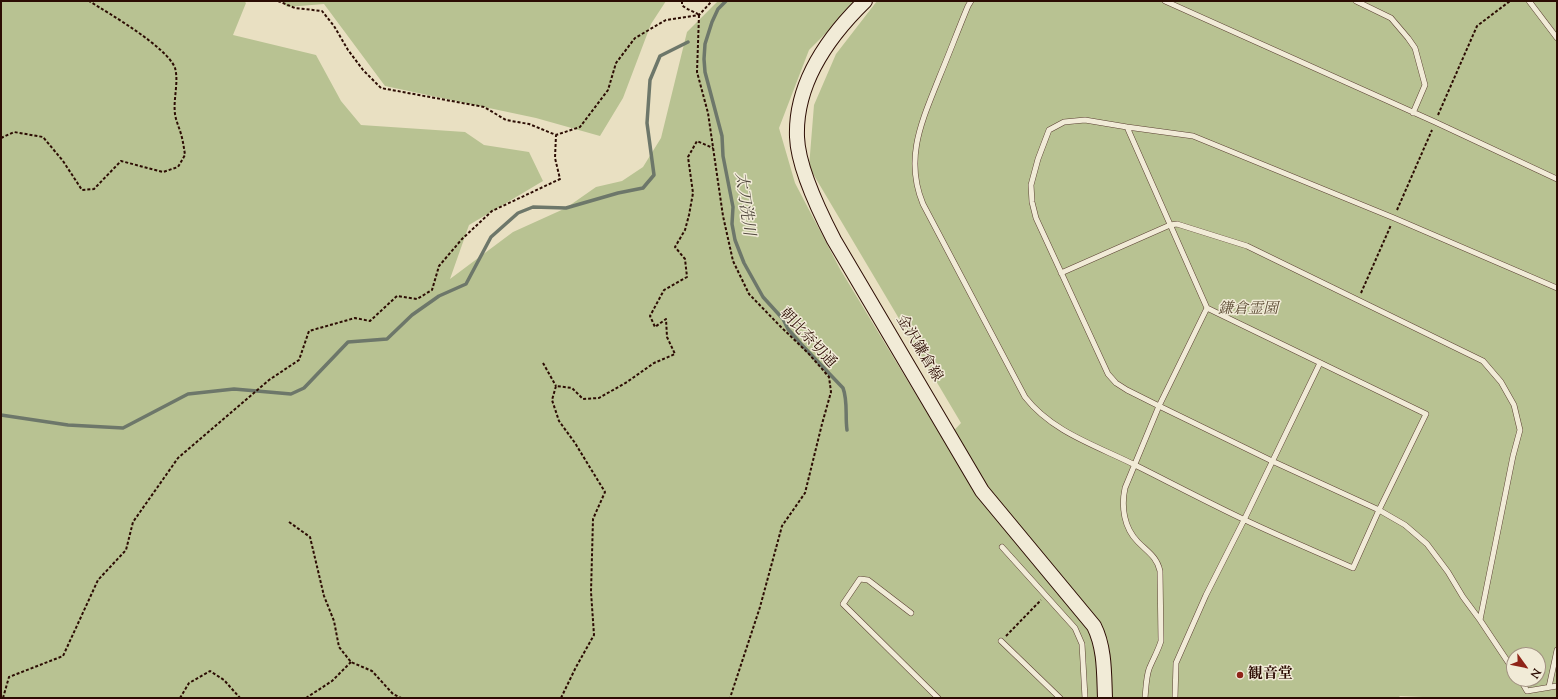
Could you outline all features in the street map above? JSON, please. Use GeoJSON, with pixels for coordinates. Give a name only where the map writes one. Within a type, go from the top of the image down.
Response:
{"type":"FeatureCollection","features":[{"type":"Feature","properties":{"kind":"main road","name":"金沢鎌倉線"},"geometry":{"type":"LineString","coordinates":[[865,1],[836,33],[820,54],[808,79],[798,117],[797,138],[806,175],[825,223],[834,240],[982,491],[1094,626],[1100,637],[1102,650],[1105,698]]}},
{"type":"Feature","properties":{"kind":"lane"},"geometry":{"type":"LineString","coordinates":[[971,1],[918,135],[914,164],[915,178],[918,192],[1015,381],[1029,402],[1045,418],[1063,430],[1244,520],[1353,568],[1379,510],[1426,414],[1207,308],[1127,127]]}},
{"type":"Feature","properties":{"kind":"lane"},"geometry":{"type":"LineString","coordinates":[[1165,1],[1435,122],[1557,179]]}},
{"type":"Feature","properties":{"kind":"lane"},"geometry":{"type":"LineString","coordinates":[[1356,1],[1390,18],[1415,48],[1425,85],[1413,113]]}},
{"type":"Feature","properties":{"kind":"lane"},"geometry":{"type":"LineString","coordinates":[[1529,1],[1557,38]]}},
{"type":"Feature","properties":{"kind":"lane"},"geometry":{"type":"LineString","coordinates":[[1506,659],[1448,572],[1427,544],[1405,525],[1379,510],[1272,461],[1127,390],[1116,383],[1108,374],[1036,218],[1032,202],[1031,186],[1038,160],[1049,130],[1064,122],[1085,120],[1193,136],[1394,218],[1557,288]]}},
{"type":"Feature","properties":{"kind":"lane"},"geometry":{"type":"LineString","coordinates":[[1061,273],[1170,225],[1177,224],[1247,246],[1482,360],[1501,382],[1514,405],[1520,430],[1513,456],[1480,620]]}},
{"type":"Feature","properties":{"kind":"lane"},"geometry":{"type":"LineString","coordinates":[[1145,698],[1149,669],[1157,652],[1160,641],[1161,582],[1158,563],[1152,554],[1131,533],[1125,517],[1122,500],[1125,488],[1136,465],[1159,406],[1207,308]]}},
{"type":"Feature","properties":{"kind":"lane"},"geometry":{"type":"LineString","coordinates":[[1175,698],[1176,663],[1206,595],[1320,363]]}},
{"type":"Feature","properties":{"kind":"lane"},"geometry":{"type":"LineString","coordinates":[[1002,547],[1075,628],[1082,644],[1085,698]]}},
{"type":"Feature","properties":{"kind":"lane"},"geometry":{"type":"LineString","coordinates":[[911,613],[868,580],[860,579],[843,604],[938,698]]}},
{"type":"Feature","properties":{"kind":"lane"},"geometry":{"type":"LineString","coordinates":[[1001,641],[1060,698]]}},
{"type":"Feature","properties":{"kind":"lane"},"geometry":{"type":"LineString","coordinates":[[1549,687],[1557,650]]}},
{"type":"Feature","properties":{"kind":"lane"},"geometry":{"type":"LineString","coordinates":[[1525,687],[1527,691],[1557,686]]}},
{"type":"Feature","properties":{"kind":"path"},"geometry":{"type":"LineString","coordinates":[[1,138],[14,132],[43,137],[63,161],[82,190],[94,189],[122,160],[163,172],[178,167],[185,155],[181,133],[175,116],[175,69],[170,59],[159,47],[89,1]]}},
{"type":"Feature","properties":{"kind":"path"},"geometry":{"type":"LineString","coordinates":[[278,1],[295,8],[322,11],[334,26],[348,50],[363,70],[381,88],[484,107],[506,120],[529,124],[556,135],[580,127],[608,90],[616,63],[636,38],[666,20],[699,15],[712,1]]}},
{"type":"Feature","properties":{"kind":"path"},"geometry":{"type":"LineString","coordinates":[[682,1],[682,5],[699,15]]}},
{"type":"Feature","properties":{"kind":"path"},"geometry":{"type":"LineString","coordinates":[[1435,122],[1477,26],[1510,1]]}},
{"type":"Feature","properties":{"kind":"path","name":"朝比奈切通"},"geometry":{"type":"LineString","coordinates":[[699,15],[697,72],[708,113],[723,216],[733,261],[749,294],[808,353],[829,377],[831,392],[804,493],[782,526],[760,607],[730,698]]}},
{"type":"Feature","properties":{"kind":"path"},"geometry":{"type":"LineString","coordinates":[[3,698],[9,677],[63,656],[98,580],[126,550],[133,522],[178,458],[269,380],[299,360],[309,331],[355,318],[370,321],[397,296],[417,299],[432,290],[439,266],[462,239],[492,211],[560,179],[555,158],[556,135]]}},
{"type":"Feature","properties":{"kind":"path"},"geometry":{"type":"LineString","coordinates":[[556,386],[572,388],[583,399],[599,398],[627,382],[654,363],[675,354],[667,337],[666,319],[655,327],[650,316],[664,290],[687,277],[685,259],[675,247],[685,230],[693,194],[688,157],[697,141],[713,148]]}},
{"type":"Feature","properties":{"kind":"path"},"geometry":{"type":"LineString","coordinates":[[543,363],[556,386],[552,400],[560,421],[605,492],[593,519],[591,592],[594,635],[561,698]]}},
{"type":"Feature","properties":{"kind":"path"},"geometry":{"type":"LineString","coordinates":[[288,522],[310,537],[324,596],[334,621],[339,646],[351,662],[372,671],[394,694],[401,698]]}},
{"type":"Feature","properties":{"kind":"path"},"geometry":{"type":"LineString","coordinates":[[1001,641],[1046,595]]}},
{"type":"Feature","properties":{"kind":"path"},"geometry":{"type":"LineString","coordinates":[[306,698],[332,681],[351,662]]}},
{"type":"Feature","properties":{"kind":"path"},"geometry":{"type":"LineString","coordinates":[[180,698],[189,683],[210,671],[224,680],[240,698]]}},
{"type":"Feature","properties":{"kind":"green space","name":"鎌倉霊園"},"geometry":{"type":"Polygon","coordinates":[[[1,1],[244,1],[246,3],[233,35],[316,55],[341,101],[361,125],[465,132],[484,145],[529,152],[543,181],[469,225],[450,279],[513,232],[566,208],[596,187],[622,181],[643,167],[661,138],[687,32],[718,1],[858,1],[809,50],[779,128],[795,183],[840,269],[944,441],[961,423],[809,167],[814,105],[836,54],[877,1],[1557,1],[1557,698],[1445,698],[1400,696],[1398,698],[1,698],[1,1]]]}},
{"type":"Feature","properties":{"kind":"green space"},"geometry":{"type":"Polygon","coordinates":[[[282,1],[666,1],[651,24],[623,98],[600,136],[536,118],[385,86],[324,4],[287,7],[282,1]]]}},
{"type":"Feature","properties":{"kind":"waterway","name":"太刀洗川"},"geometry":{"type":"LineString","coordinates":[[726,1],[718,9],[712,22],[705,44],[704,59],[705,72],[722,136],[723,156],[733,207],[732,224],[735,240],[744,263],[763,297],[783,319],[788,329],[801,344],[843,388],[845,393],[847,430]]}},
{"type":"Feature","properties":{"kind":"waterway"},"geometry":{"type":"LineString","coordinates":[[1,415],[68,425],[123,428],[188,394],[234,389],[291,394],[304,388],[348,342],[387,339],[412,315],[439,296],[466,284],[491,237],[518,213],[533,207],[566,208],[618,193],[643,188],[654,175],[647,123],[650,80],[660,56],[688,42]]}},
{"type":"Feature","properties":{"kind":"place","name":"観音堂"},"geometry":{"type":"Point","coordinates":[1240,675]}}]}
